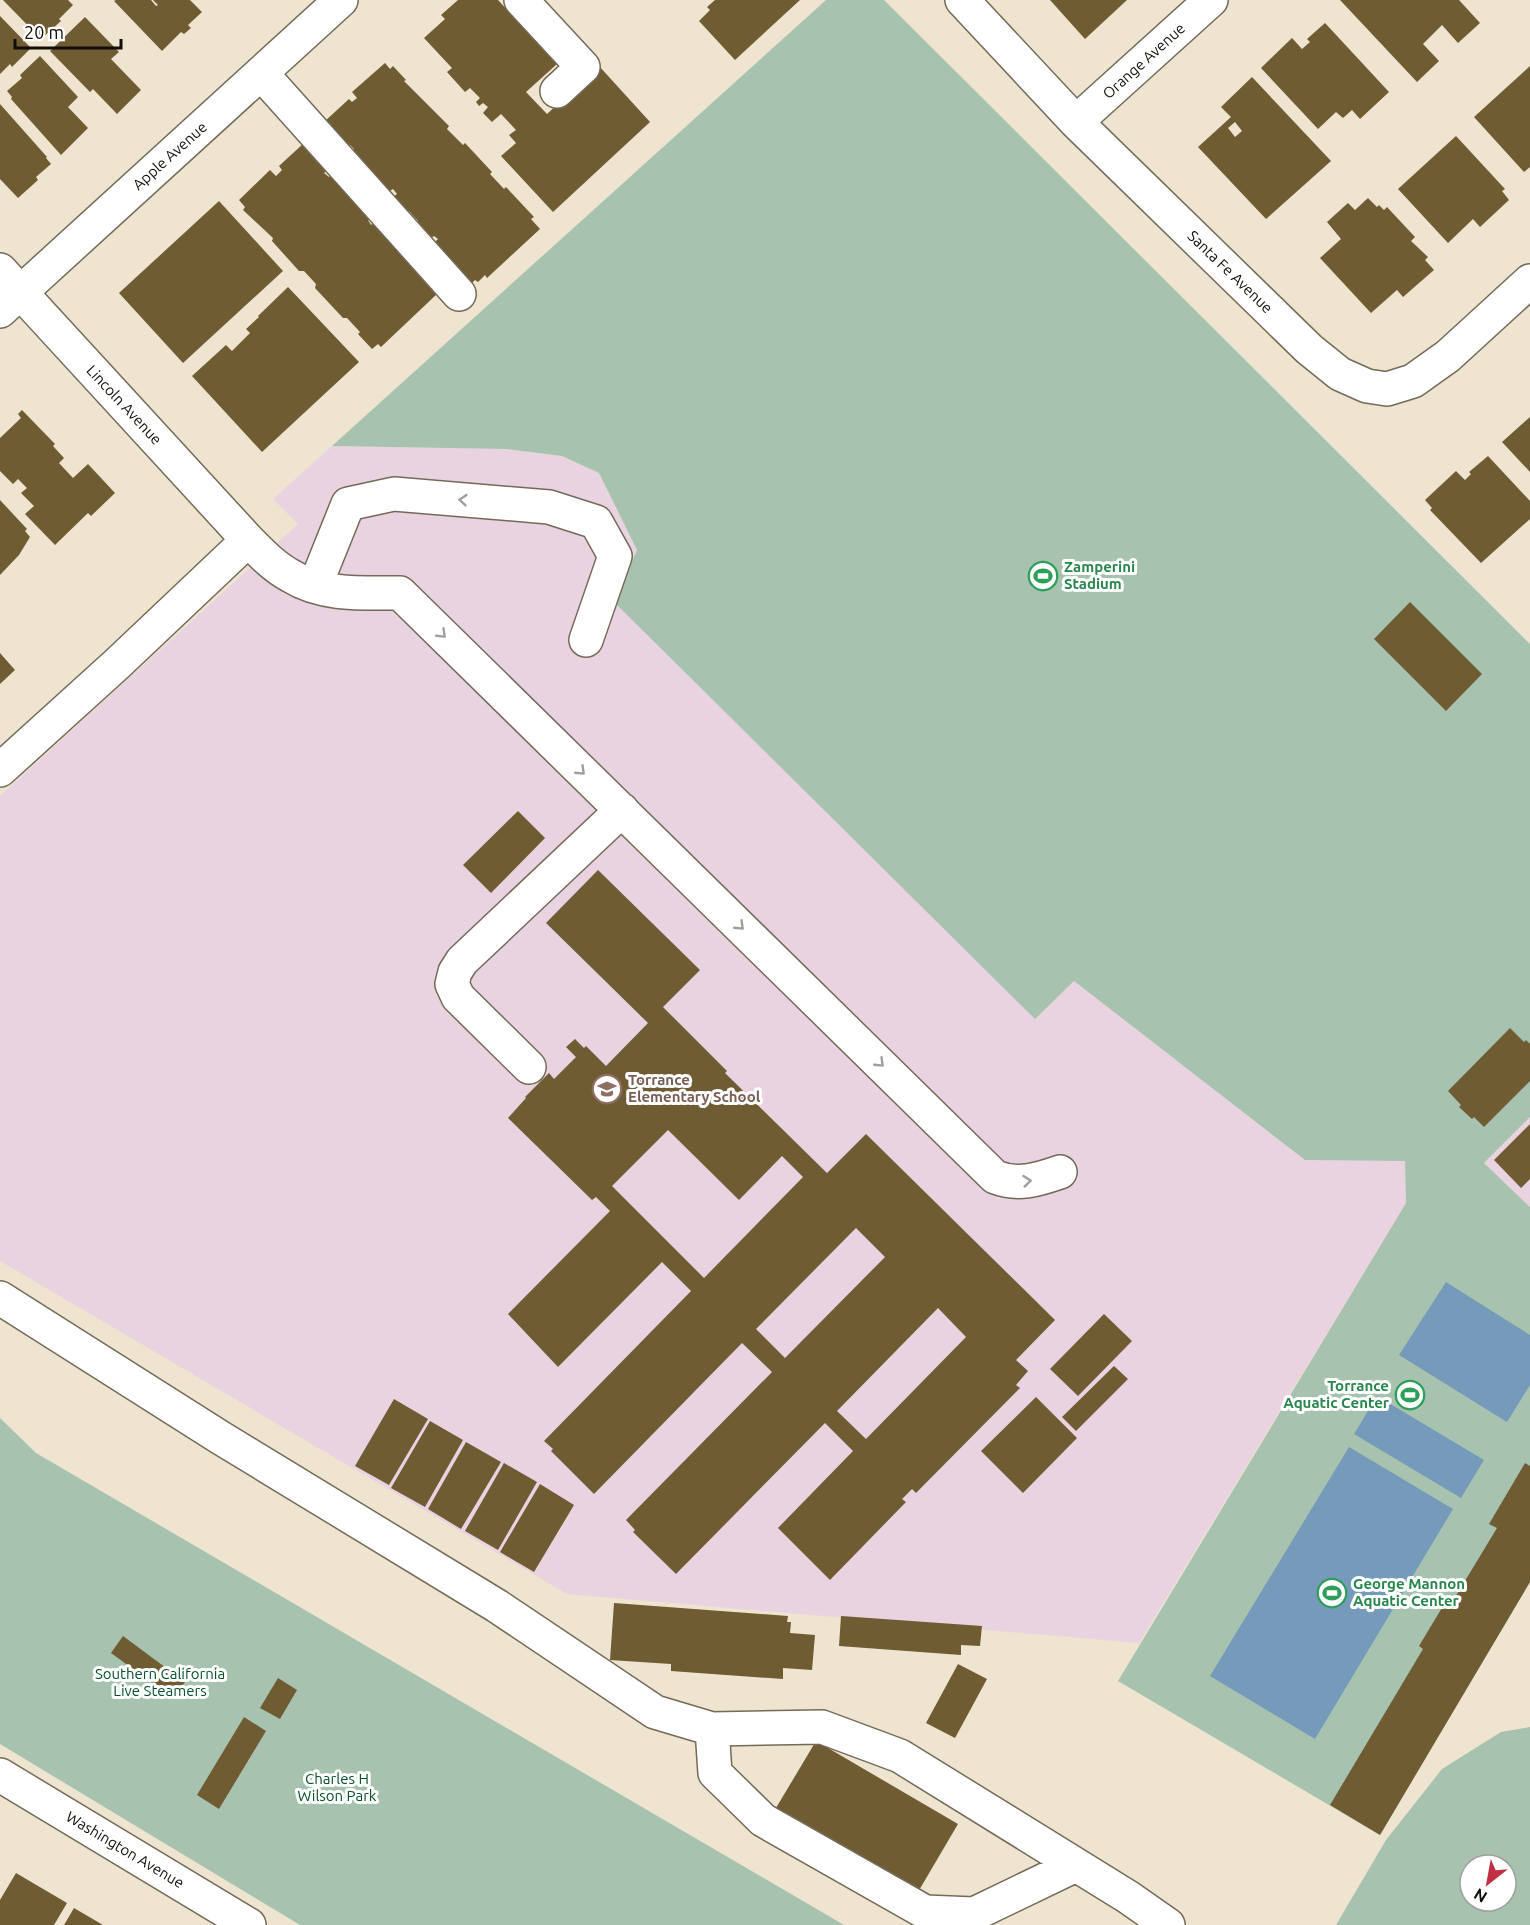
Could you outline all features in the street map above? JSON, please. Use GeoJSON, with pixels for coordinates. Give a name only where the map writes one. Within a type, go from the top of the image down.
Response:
{"type":"FeatureCollection","features":[{"type":"Feature","properties":{"kind":"street","name":"Apple Avenue"},"geometry":{"type":"LineString","coordinates":[[7,291],[261,73],[341,0]]}},
{"type":"Feature","properties":{"kind":"street"},"geometry":{"type":"LineString","coordinates":[[521,0],[583,67],[557,91]]}},
{"type":"Feature","properties":{"kind":"street","name":"Santa Fe Avenue"},"geometry":{"type":"LineString","coordinates":[[962,0],[1076,122],[1309,349],[1340,374],[1366,386],[1387,389],[1413,381],[1448,356],[1530,280]]}},
{"type":"Feature","properties":{"kind":"street","name":"Orange Avenue"},"geometry":{"type":"LineString","coordinates":[[1076,122],[1211,0]]}},
{"type":"Feature","properties":{"kind":"street"},"geometry":{"type":"LineString","coordinates":[[261,73],[459,294]]}},
{"type":"Feature","properties":{"kind":"street","name":"Lincoln Avenue"},"geometry":{"type":"LineString","coordinates":[[7,291],[248,540],[284,572],[315,586],[356,593],[400,593],[622,810]]}},
{"type":"Feature","properties":{"kind":"street"},"geometry":{"type":"LineString","coordinates":[[315,586],[348,504],[394,494],[549,507],[596,522],[615,556],[586,640]]}},
{"type":"Feature","properties":{"kind":"street"},"geometry":{"type":"LineString","coordinates":[[0,770],[117,664],[248,540]]}},
{"type":"Feature","properties":{"kind":"street"},"geometry":{"type":"LineString","coordinates":[[529,1066],[458,997],[452,984],[455,972],[462,962],[622,810],[995,1176],[1006,1181],[1032,1181],[1060,1172]]}},
{"type":"Feature","properties":{"kind":"street"},"geometry":{"type":"LineString","coordinates":[[0,1298],[221,1438],[497,1606],[655,1712],[712,1729],[822,1726],[900,1756],[1128,1897],[1168,1925]]}},
{"type":"Feature","properties":{"kind":"street"},"geometry":{"type":"LineString","coordinates":[[712,1729],[715,1773],[763,1820],[925,1912],[974,1914],[1076,1865]]}},
{"type":"Feature","properties":{"kind":"street","name":"Washington Avenue"},"geometry":{"type":"LineString","coordinates":[[0,1775],[249,1925]]}},
{"type":"Feature","properties":{"kind":"shaded area","name":"Torrance Elementary School"},"geometry":{"type":"Polygon","coordinates":[[[332,446],[506,449],[562,456],[599,473],[637,550],[1035,1018],[1074,981],[1305,1160],[1406,1161],[1406,1203],[1139,1643],[567,1594],[0,1261],[0,796],[298,524],[273,499],[332,446]]]}},
{"type":"Feature","properties":{"kind":"shaded area"},"geometry":{"type":"Polygon","coordinates":[[[1530,1117],[1530,1207],[1484,1163],[1530,1117]]]}},
{"type":"Feature","properties":{"kind":"green space","name":"Zamperini Stadium"},"geometry":{"type":"Polygon","coordinates":[[[826,0],[884,0],[1530,644],[1530,1117],[1484,1163],[1530,1207],[1530,1582],[1380,1835],[1118,1681],[1406,1203],[1405,1161],[1305,1160],[1074,981],[1035,1019],[614,602],[637,550],[599,473],[562,456],[506,449],[332,446],[826,0]]]}},
{"type":"Feature","properties":{"kind":"green space","name":"Charles H Wilson Park"},"geometry":{"type":"Polygon","coordinates":[[[0,1418],[36,1453],[844,1925],[300,1925],[0,1744],[0,1418]]]}},
{"type":"Feature","properties":{"kind":"green space"},"geometry":{"type":"Polygon","coordinates":[[[1530,1727],[1530,1925],[1336,1925],[1386,1840],[1442,1769],[1501,1732],[1530,1727]]]}},
{"type":"Feature","properties":{"kind":"water"},"geometry":{"type":"Polygon","coordinates":[[[1446,1282],[1530,1335],[1530,1385],[1507,1422],[1399,1355],[1446,1282]]]}},
{"type":"Feature","properties":{"kind":"water"},"geometry":{"type":"Polygon","coordinates":[[[1377,1396],[1484,1460],[1461,1498],[1354,1434],[1377,1396]]]}},
{"type":"Feature","properties":{"kind":"water","name":"George Mannon Aquatic Center"},"geometry":{"type":"Polygon","coordinates":[[[1349,1447],[1453,1509],[1315,1739],[1210,1676],[1349,1447]]]}},
{"type":"Feature","properties":{"kind":"building"},"geometry":{"type":"Polygon","coordinates":[[[3,0],[68,0],[73,5],[59,19],[61,21],[41,39],[3,0]]]}},
{"type":"Feature","properties":{"kind":"building"},"geometry":{"type":"Polygon","coordinates":[[[151,0],[156,6],[158,5],[153,0],[190,0],[202,12],[188,25],[191,28],[184,34],[181,32],[162,51],[114,1],[151,0]]]}},
{"type":"Feature","properties":{"kind":"building"},"geometry":{"type":"Polygon","coordinates":[[[458,0],[498,0],[557,64],[526,92],[547,114],[599,66],[650,122],[553,212],[501,156],[516,143],[509,135],[516,130],[501,114],[492,122],[483,113],[488,107],[483,103],[479,106],[476,102],[480,98],[470,88],[465,92],[447,72],[452,68],[424,38],[445,19],[441,15],[458,0]]]}},
{"type":"Feature","properties":{"kind":"building"},"geometry":{"type":"Polygon","coordinates":[[[715,0],[800,0],[735,60],[699,21],[710,10],[707,7],[715,0]]]}},
{"type":"Feature","properties":{"kind":"building"},"geometry":{"type":"Polygon","coordinates":[[[1050,0],[1127,0],[1085,39],[1050,0]]]}},
{"type":"Feature","properties":{"kind":"building"},"geometry":{"type":"Polygon","coordinates":[[[1340,0],[1459,0],[1480,23],[1458,43],[1442,25],[1423,44],[1439,61],[1417,82],[1340,0]]]}},
{"type":"Feature","properties":{"kind":"building"},"geometry":{"type":"Polygon","coordinates":[[[0,16],[31,48],[12,67],[10,64],[0,74],[0,16]]]}},
{"type":"Feature","properties":{"kind":"building"},"geometry":{"type":"Polygon","coordinates":[[[85,17],[119,52],[111,59],[141,90],[117,114],[93,89],[90,92],[50,51],[85,17]]]}},
{"type":"Feature","properties":{"kind":"building"},"geometry":{"type":"Polygon","coordinates":[[[1325,23],[1389,92],[1360,119],[1352,110],[1343,118],[1336,112],[1318,129],[1261,68],[1292,38],[1302,49],[1310,42],[1307,39],[1325,23]]]}},
{"type":"Feature","properties":{"kind":"building"},"geometry":{"type":"Polygon","coordinates":[[[40,56],[78,97],[68,107],[88,128],[61,155],[11,99],[7,91],[22,78],[20,75],[40,56]]]}},
{"type":"Feature","properties":{"kind":"building"},"geometry":{"type":"Polygon","coordinates":[[[385,63],[390,69],[393,66],[406,80],[404,81],[449,126],[447,129],[463,145],[465,143],[492,172],[490,174],[504,189],[506,187],[534,217],[531,219],[540,229],[487,278],[485,275],[478,282],[475,280],[472,283],[434,243],[438,239],[434,236],[430,239],[415,224],[418,221],[409,211],[407,213],[392,198],[397,194],[393,189],[388,192],[351,152],[354,149],[350,145],[347,148],[324,122],[349,99],[352,102],[357,98],[352,92],[385,63]]]}},
{"type":"Feature","properties":{"kind":"building"},"geometry":{"type":"Polygon","coordinates":[[[1530,66],[1530,167],[1524,172],[1474,117],[1530,66]]]}},
{"type":"Feature","properties":{"kind":"building"},"geometry":{"type":"Polygon","coordinates":[[[1252,77],[1331,161],[1266,219],[1198,147],[1231,117],[1221,107],[1252,77]],[[1235,122],[1228,128],[1235,137],[1242,131],[1235,122]]]}},
{"type":"Feature","properties":{"kind":"building"},"geometry":{"type":"Polygon","coordinates":[[[0,104],[51,164],[36,177],[38,180],[18,198],[0,179],[0,104]]]}},
{"type":"Feature","properties":{"kind":"building"},"geometry":{"type":"Polygon","coordinates":[[[1456,136],[1505,189],[1502,191],[1509,200],[1480,227],[1473,219],[1448,243],[1398,189],[1456,136]]]}},
{"type":"Feature","properties":{"kind":"building"},"geometry":{"type":"Polygon","coordinates":[[[304,143],[329,169],[324,173],[329,177],[332,174],[372,217],[368,220],[371,225],[375,221],[415,263],[411,267],[415,271],[418,268],[438,293],[381,347],[378,344],[372,349],[347,318],[343,318],[315,288],[316,284],[304,271],[299,271],[272,241],[273,238],[243,210],[245,207],[239,200],[270,170],[276,176],[282,170],[279,166],[304,143]]]}},
{"type":"Feature","properties":{"kind":"building"},"geometry":{"type":"Polygon","coordinates":[[[1368,198],[1377,207],[1379,205],[1384,210],[1387,207],[1415,237],[1411,241],[1428,257],[1425,260],[1434,270],[1403,297],[1397,290],[1371,313],[1320,258],[1341,239],[1327,222],[1348,203],[1355,210],[1368,198]]]}},
{"type":"Feature","properties":{"kind":"building"},"geometry":{"type":"Polygon","coordinates":[[[219,201],[283,271],[183,363],[119,293],[219,201]]]}},
{"type":"Feature","properties":{"kind":"building"},"geometry":{"type":"Polygon","coordinates":[[[288,287],[359,362],[262,452],[192,376],[226,345],[232,351],[250,333],[246,329],[288,287]]]}},
{"type":"Feature","properties":{"kind":"building"},"geometry":{"type":"Polygon","coordinates":[[[22,410],[55,444],[53,446],[64,458],[59,463],[73,478],[88,464],[115,493],[91,516],[88,513],[55,545],[25,514],[34,506],[21,493],[27,488],[18,479],[13,484],[0,471],[0,438],[21,418],[18,414],[22,410]]]}},
{"type":"Feature","properties":{"kind":"building"},"geometry":{"type":"Polygon","coordinates":[[[1530,417],[1530,472],[1502,442],[1530,417]]]}},
{"type":"Feature","properties":{"kind":"building"},"geometry":{"type":"Polygon","coordinates":[[[1488,456],[1530,501],[1530,519],[1481,563],[1430,510],[1432,508],[1425,500],[1456,471],[1465,480],[1471,474],[1469,472],[1488,456]]]}},
{"type":"Feature","properties":{"kind":"building"},"geometry":{"type":"Polygon","coordinates":[[[0,500],[27,529],[25,531],[30,537],[19,555],[0,575],[0,500]]]}},
{"type":"Feature","properties":{"kind":"building"},"geometry":{"type":"Polygon","coordinates":[[[1410,602],[1482,674],[1446,711],[1374,639],[1410,602]]]}},
{"type":"Feature","properties":{"kind":"building"},"geometry":{"type":"Polygon","coordinates":[[[0,653],[15,670],[0,684],[0,653]]]}},
{"type":"Feature","properties":{"kind":"building"},"geometry":{"type":"Polygon","coordinates":[[[518,811],[545,838],[491,893],[463,865],[518,811]]]}},
{"type":"Feature","properties":{"kind":"building"},"geometry":{"type":"Polygon","coordinates":[[[598,870],[700,970],[663,1007],[727,1071],[725,1073],[827,1173],[866,1134],[1055,1320],[1016,1360],[1028,1371],[1016,1385],[1020,1388],[916,1493],[912,1489],[902,1499],[906,1502],[830,1580],[778,1528],[853,1451],[825,1423],[676,1574],[633,1532],[635,1530],[626,1520],[772,1372],[742,1343],[594,1494],[544,1441],[691,1291],[662,1262],[558,1367],[508,1314],[610,1211],[596,1197],[592,1200],[508,1118],[549,1073],[554,1079],[576,1057],[566,1047],[575,1039],[584,1048],[586,1046],[606,1066],[648,1023],[546,923],[598,870]],[[668,1130],[612,1186],[704,1278],[803,1177],[782,1156],[739,1200],[668,1130]],[[856,1228],[756,1329],[785,1358],[885,1257],[856,1228]],[[938,1308],[837,1411],[866,1439],[966,1337],[938,1308]]]}},
{"type":"Feature","properties":{"kind":"building"},"geometry":{"type":"Polygon","coordinates":[[[1510,1028],[1524,1042],[1526,1040],[1530,1044],[1530,1081],[1484,1127],[1459,1107],[1461,1105],[1448,1091],[1510,1028]]]}},
{"type":"Feature","properties":{"kind":"building"},"geometry":{"type":"Polygon","coordinates":[[[1530,1124],[1530,1179],[1521,1188],[1494,1160],[1530,1124]]]}},
{"type":"Feature","properties":{"kind":"building"},"geometry":{"type":"Polygon","coordinates":[[[1104,1314],[1132,1341],[1078,1396],[1050,1369],[1104,1314]]]}},
{"type":"Feature","properties":{"kind":"building"},"geometry":{"type":"Polygon","coordinates":[[[1114,1366],[1128,1379],[1076,1431],[1062,1417],[1114,1366]]]}},
{"type":"Feature","properties":{"kind":"building"},"geometry":{"type":"Polygon","coordinates":[[[1036,1397],[1077,1438],[1023,1493],[981,1451],[1036,1397]]]}},
{"type":"Feature","properties":{"kind":"building"},"geometry":{"type":"Polygon","coordinates":[[[394,1399],[428,1419],[389,1485],[355,1466],[394,1399]]]}},
{"type":"Feature","properties":{"kind":"building"},"geometry":{"type":"Polygon","coordinates":[[[430,1421],[463,1440],[425,1507],[391,1488],[430,1421]]]}},
{"type":"Feature","properties":{"kind":"building"},"geometry":{"type":"Polygon","coordinates":[[[466,1442],[501,1462],[461,1529],[428,1509],[466,1442]]]}},
{"type":"Feature","properties":{"kind":"building"},"geometry":{"type":"Polygon","coordinates":[[[504,1463],[537,1482],[498,1550],[465,1531],[504,1463]]]}},
{"type":"Feature","properties":{"kind":"building"},"geometry":{"type":"Polygon","coordinates":[[[1525,1463],[1530,1466],[1530,1582],[1380,1835],[1330,1805],[1423,1649],[1419,1646],[1443,1606],[1448,1609],[1497,1528],[1489,1524],[1525,1463]]]}},
{"type":"Feature","properties":{"kind":"building"},"geometry":{"type":"Polygon","coordinates":[[[540,1484],[574,1505],[534,1572],[500,1552],[540,1484]]]}},
{"type":"Feature","properties":{"kind":"building"},"geometry":{"type":"Polygon","coordinates":[[[614,1603],[788,1616],[787,1622],[791,1622],[790,1633],[815,1635],[812,1670],[783,1668],[783,1679],[671,1671],[671,1664],[610,1660],[614,1603]]]}},
{"type":"Feature","properties":{"kind":"building"},"geometry":{"type":"Polygon","coordinates":[[[841,1616],[982,1626],[980,1646],[961,1645],[961,1655],[839,1646],[841,1616]]]}},
{"type":"Feature","properties":{"kind":"building"},"geometry":{"type":"Polygon","coordinates":[[[123,1636],[185,1682],[173,1698],[111,1653],[123,1636]]]}},
{"type":"Feature","properties":{"kind":"building"},"geometry":{"type":"Polygon","coordinates":[[[958,1664],[987,1679],[955,1738],[926,1723],[958,1664]]]}},
{"type":"Feature","properties":{"kind":"building"},"geometry":{"type":"Polygon","coordinates":[[[278,1678],[297,1690],[280,1719],[260,1708],[278,1678]]]}},
{"type":"Feature","properties":{"kind":"building"},"geometry":{"type":"Polygon","coordinates":[[[244,1717],[266,1731],[219,1809],[197,1795],[244,1717]]]}},
{"type":"Feature","properties":{"kind":"building"},"geometry":{"type":"Polygon","coordinates":[[[816,1741],[958,1824],[918,1892],[776,1808],[816,1741]]]}},
{"type":"Feature","properties":{"kind":"building"},"geometry":{"type":"Polygon","coordinates":[[[16,1873],[67,1903],[54,1925],[0,1925],[0,1900],[16,1873]]]}},
{"type":"Feature","properties":{"kind":"building"},"geometry":{"type":"Polygon","coordinates":[[[74,1908],[103,1925],[64,1925],[74,1908]]]}},
{"type":"Feature","properties":{"kind":"place","name":"Zamperini Stadium"},"geometry":{"type":"Point","coordinates":[1043,576]}},
{"type":"Feature","properties":{"kind":"place","name":"Torrance Elementary School"},"geometry":{"type":"Point","coordinates":[607,1089]}},
{"type":"Feature","properties":{"kind":"place","name":"Torrance Aquatic Center"},"geometry":{"type":"Point","coordinates":[1410,1395]}},
{"type":"Feature","properties":{"kind":"place","name":"George Mannon Aquatic Center"},"geometry":{"type":"Point","coordinates":[1332,1593]}},
{"type":"Feature","properties":{"kind":"park label","name":"Southern California Live Steamers"},"geometry":{"type":"Point","coordinates":[160,1682]}}]}
